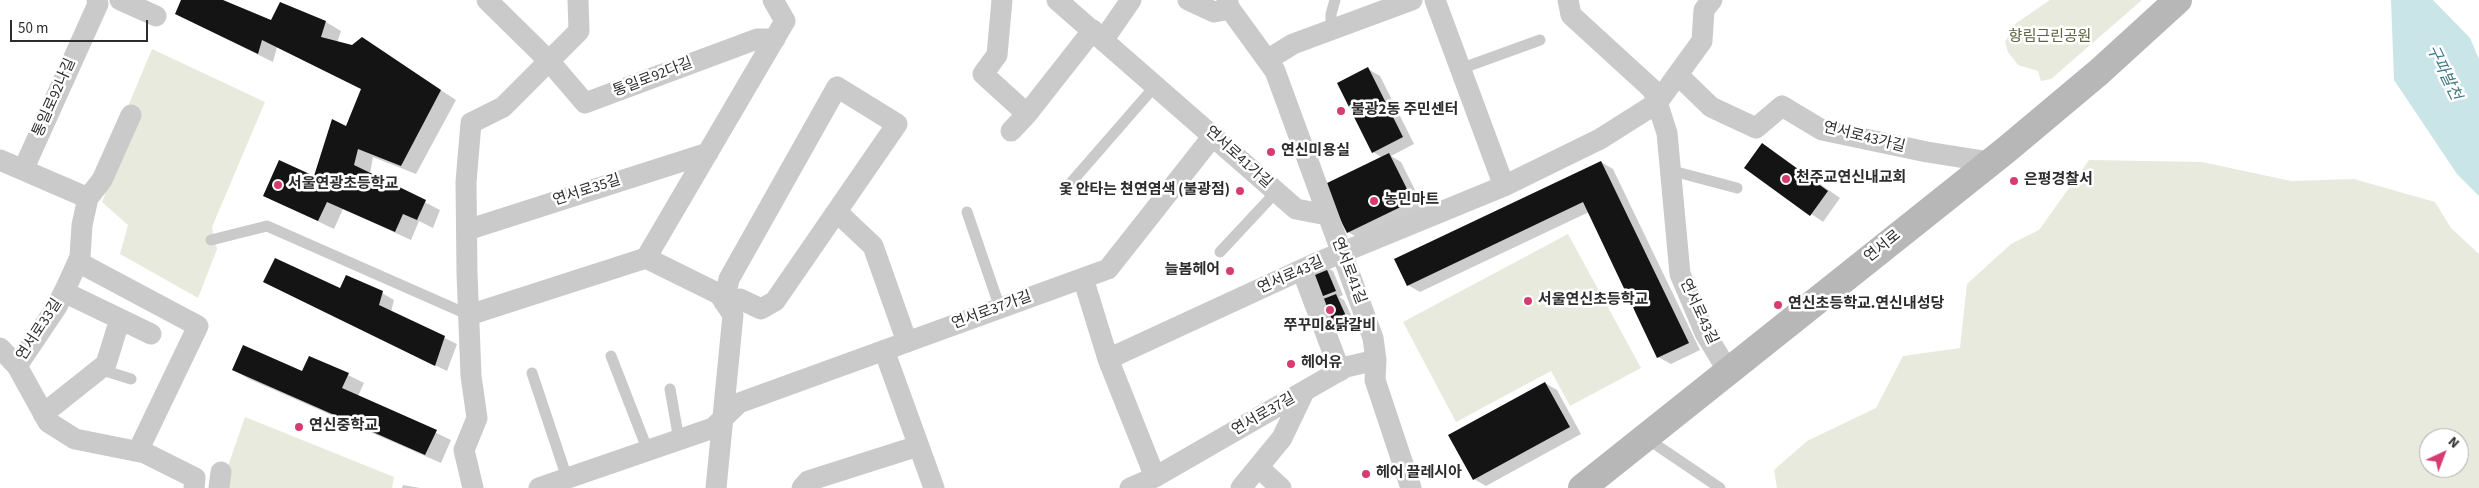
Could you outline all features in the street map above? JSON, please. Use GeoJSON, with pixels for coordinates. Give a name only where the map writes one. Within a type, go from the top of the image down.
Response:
{"type":"FeatureCollection","features":[{"type":"Feature","properties":{"kind":"main road","name":"연서로"},"geometry":{"type":"LineString","coordinates":[[1582,488],[1990,162],[2099,72],[2178,0]]}},
{"type":"Feature","properties":{"kind":"street","name":"통일로92나길"},"geometry":{"type":"LineString","coordinates":[[24,168],[97,0]]}},
{"type":"Feature","properties":{"kind":"street"},"geometry":{"type":"LineString","coordinates":[[120,0],[156,16]]}},
{"type":"Feature","properties":{"kind":"street","name":"통일로92다길"},"geometry":{"type":"LineString","coordinates":[[487,0],[549,61],[585,103],[780,30]]}},
{"type":"Feature","properties":{"kind":"street"},"geometry":{"type":"LineString","coordinates":[[473,488],[464,450],[477,418],[471,376],[466,182],[471,123],[503,107],[579,31],[578,0]]}},
{"type":"Feature","properties":{"kind":"street"},"geometry":{"type":"LineString","coordinates":[[469,315],[646,258],[780,30],[773,0]]}},
{"type":"Feature","properties":{"kind":"street"},"geometry":{"type":"LineString","coordinates":[[1002,0],[997,55],[982,74],[1028,114]]}},
{"type":"Feature","properties":{"kind":"street","name":"연서로41가길"},"geometry":{"type":"LineString","coordinates":[[1057,0],[1296,209],[1327,216]]}},
{"type":"Feature","properties":{"kind":"street"},"geometry":{"type":"LineString","coordinates":[[1011,131],[1131,0]]}},
{"type":"Feature","properties":{"kind":"street"},"geometry":{"type":"LineString","coordinates":[[1188,0],[1214,12],[1229,5]]}},
{"type":"Feature","properties":{"kind":"street"},"geometry":{"type":"LineString","coordinates":[[1267,60],[1293,44],[1412,0]]}},
{"type":"Feature","properties":{"kind":"street"},"geometry":{"type":"LineString","coordinates":[[1435,0],[1504,186]]}},
{"type":"Feature","properties":{"kind":"street","name":"연서로43길"},"geometry":{"type":"LineString","coordinates":[[1568,0],[1571,15],[1653,90],[1667,133],[1680,274],[1705,333],[1728,370]]}},
{"type":"Feature","properties":{"kind":"street"},"geometry":{"type":"LineString","coordinates":[[1657,103],[1702,42],[1704,10],[1712,0]]}},
{"type":"Feature","properties":{"kind":"street","name":"연서로41길"},"geometry":{"type":"LineString","coordinates":[[1229,5],[1274,71],[1373,338],[1376,360],[1375,380],[1411,488]]}},
{"type":"Feature","properties":{"kind":"street","name":"연서로43가길"},"geometry":{"type":"LineString","coordinates":[[1678,75],[1711,107],[1756,128],[1782,106],[1822,130],[1927,152],[1990,162]]}},
{"type":"Feature","properties":{"kind":"street"},"geometry":{"type":"LineString","coordinates":[[837,87],[897,124],[775,301],[761,310],[740,299],[724,302],[729,279],[837,87]]}},
{"type":"Feature","properties":{"kind":"street","name":"연서로43길"},"geometry":{"type":"LineString","coordinates":[[1108,359],[1302,270],[1504,186],[1600,139],[1657,103]]}},
{"type":"Feature","properties":{"kind":"street"},"geometry":{"type":"LineString","coordinates":[[64,292],[78,262],[88,198],[102,180],[131,115]]}},
{"type":"Feature","properties":{"kind":"street","name":"연서로37가길"},"geometry":{"type":"LineString","coordinates":[[567,478],[713,428],[739,403],[1108,269],[1213,136]]}},
{"type":"Feature","properties":{"kind":"street","name":"연서로35길"},"geometry":{"type":"LineString","coordinates":[[467,230],[708,152]]}},
{"type":"Feature","properties":{"kind":"street"},"geometry":{"type":"LineString","coordinates":[[0,160],[24,168],[88,198]]}},
{"type":"Feature","properties":{"kind":"street"},"geometry":{"type":"LineString","coordinates":[[837,212],[873,246],[907,342]]}},
{"type":"Feature","properties":{"kind":"street"},"geometry":{"type":"LineString","coordinates":[[646,258],[719,294],[733,315],[716,488]]}},
{"type":"Feature","properties":{"kind":"street"},"geometry":{"type":"LineString","coordinates":[[78,262],[198,326],[138,451]]}},
{"type":"Feature","properties":{"kind":"street"},"geometry":{"type":"LineString","coordinates":[[1302,270],[1340,371]]}},
{"type":"Feature","properties":{"kind":"street"},"geometry":{"type":"LineString","coordinates":[[1083,278],[1108,359],[1155,477]]}},
{"type":"Feature","properties":{"kind":"street","name":"연서로33길"},"geometry":{"type":"LineString","coordinates":[[151,334],[64,292],[56,308],[6,360],[48,422],[74,439],[138,451],[195,478],[194,488]]}},
{"type":"Feature","properties":{"kind":"street"},"geometry":{"type":"LineString","coordinates":[[43,414],[106,364],[120,319]]}},
{"type":"Feature","properties":{"kind":"street"},"geometry":{"type":"LineString","coordinates":[[884,350],[934,488]]}},
{"type":"Feature","properties":{"kind":"street","name":"연서로37길"},"geometry":{"type":"LineString","coordinates":[[1130,488],[1155,477],[1340,371],[1376,360]]}},
{"type":"Feature","properties":{"kind":"street"},"geometry":{"type":"LineString","coordinates":[[1241,488],[1282,438],[1304,392]]}},
{"type":"Feature","properties":{"kind":"street"},"geometry":{"type":"LineString","coordinates":[[802,488],[808,481],[918,446]]}},
{"type":"Feature","properties":{"kind":"street"},"geometry":{"type":"LineString","coordinates":[[1258,467],[1281,488]]}},
{"type":"Feature","properties":{"kind":"street"},"geometry":{"type":"LineString","coordinates":[[538,488],[567,478]]}},
{"type":"Feature","properties":{"kind":"lane"},"geometry":{"type":"LineString","coordinates":[[1331,30],[1331,14],[1335,0]]}},
{"type":"Feature","properties":{"kind":"lane"},"geometry":{"type":"LineString","coordinates":[[1460,69],[1540,40]]}},
{"type":"Feature","properties":{"kind":"lane"},"geometry":{"type":"LineString","coordinates":[[1068,186],[1156,85]]}},
{"type":"Feature","properties":{"kind":"lane"},"geometry":{"type":"LineString","coordinates":[[1669,170],[1737,188]]}},
{"type":"Feature","properties":{"kind":"lane"},"geometry":{"type":"LineString","coordinates":[[1220,252],[1276,192]]}},
{"type":"Feature","properties":{"kind":"lane"},"geometry":{"type":"LineString","coordinates":[[967,212],[1000,308]]}},
{"type":"Feature","properties":{"kind":"lane"},"geometry":{"type":"LineString","coordinates":[[211,240],[267,226],[469,315]]}},
{"type":"Feature","properties":{"kind":"lane"},"geometry":{"type":"LineString","coordinates":[[611,356],[648,451]]}},
{"type":"Feature","properties":{"kind":"lane"},"geometry":{"type":"LineString","coordinates":[[99,369],[131,379]]}},
{"type":"Feature","properties":{"kind":"lane"},"geometry":{"type":"LineString","coordinates":[[532,372],[567,478]]}},
{"type":"Feature","properties":{"kind":"lane"},"geometry":{"type":"LineString","coordinates":[[670,389],[679,440]]}},
{"type":"Feature","properties":{"kind":"lane"},"geometry":{"type":"LineString","coordinates":[[1646,438],[1720,488]]}},
{"type":"Feature","properties":{"kind":"green space","name":"향림근린공원"},"geometry":{"type":"Polygon","coordinates":[[[2050,0],[2142,0],[2051,79],[2041,81],[2038,71],[2018,65],[2008,52],[2005,42],[2015,24],[2050,0]]]}},
{"type":"Feature","properties":{"kind":"green space"},"geometry":{"type":"Polygon","coordinates":[[[152,49],[265,102],[212,227],[217,249],[198,298],[120,254],[128,225],[102,202],[136,114],[127,109],[152,49]]]}},
{"type":"Feature","properties":{"kind":"green space"},"geometry":{"type":"Polygon","coordinates":[[[2089,160],[2202,162],[2291,181],[2354,179],[2435,202],[2451,228],[2479,254],[2479,488],[1777,488],[1774,470],[1807,441],[1876,408],[1903,356],[1960,348],[1967,284],[2011,244],[2039,230],[2089,160]]]}},
{"type":"Feature","properties":{"kind":"green space"},"geometry":{"type":"Polygon","coordinates":[[[1568,234],[1641,368],[1570,406],[1551,371],[1456,422],[1403,322],[1568,234]]]}},
{"type":"Feature","properties":{"kind":"green space"},"geometry":{"type":"Polygon","coordinates":[[[245,417],[394,477],[392,488],[230,488],[228,466],[245,417]]]}},
{"type":"Feature","properties":{"kind":"water","name":"구파발천"},"geometry":{"type":"Polygon","coordinates":[[[2391,0],[2433,0],[2470,38],[2479,59],[2479,196],[2457,174],[2394,80],[2391,0]]]}},
{"type":"Feature","properties":{"kind":"building"},"geometry":{"type":"Polygon","coordinates":[[[181,0],[223,0],[271,20],[280,2],[326,21],[321,37],[352,45],[362,37],[441,90],[401,166],[358,149],[354,165],[426,200],[417,220],[403,214],[395,232],[327,202],[318,221],[263,196],[279,160],[314,176],[332,119],[346,126],[361,89],[262,40],[258,54],[175,14],[181,0]]]}},
{"type":"Feature","properties":{"kind":"building"},"geometry":{"type":"Polygon","coordinates":[[[1368,67],[1403,137],[1372,153],[1337,83],[1368,67]]]}},
{"type":"Feature","properties":{"kind":"building","name":"천주교연신내교회"},"geometry":{"type":"Polygon","coordinates":[[[1762,143],[1828,191],[1810,216],[1744,168],[1762,143]]]}},
{"type":"Feature","properties":{"kind":"building"},"geometry":{"type":"Polygon","coordinates":[[[1389,153],[1413,201],[1347,233],[1323,185],[1389,153]]]}},
{"type":"Feature","properties":{"kind":"building"},"geometry":{"type":"Polygon","coordinates":[[[1601,161],[1689,343],[1657,358],[1583,202],[1407,286],[1394,259],[1601,161]]]}},
{"type":"Feature","properties":{"kind":"building"},"geometry":{"type":"Polygon","coordinates":[[[275,258],[340,288],[346,275],[383,291],[379,305],[445,336],[435,366],[263,282],[275,258]]]}},
{"type":"Feature","properties":{"kind":"building"},"geometry":{"type":"Polygon","coordinates":[[[1325,265],[1336,291],[1318,298],[1307,274],[1325,265]]]}},
{"type":"Feature","properties":{"kind":"building"},"geometry":{"type":"Polygon","coordinates":[[[1336,294],[1346,316],[1328,324],[1318,301],[1336,294]]]}},
{"type":"Feature","properties":{"kind":"building"},"geometry":{"type":"Polygon","coordinates":[[[243,345],[302,371],[309,356],[349,373],[342,388],[437,430],[425,455],[232,370],[243,345]]]}},
{"type":"Feature","properties":{"kind":"building"},"geometry":{"type":"Polygon","coordinates":[[[1545,382],[1570,427],[1473,480],[1448,435],[1545,382]]]}},
{"type":"Feature","properties":{"kind":"place","name":"불광2동 주민센터"},"geometry":{"type":"Point","coordinates":[1341,111]}},
{"type":"Feature","properties":{"kind":"place","name":"연신미용실"},"geometry":{"type":"Point","coordinates":[1271,152]}},
{"type":"Feature","properties":{"kind":"place","name":"천주교연신내교회"},"geometry":{"type":"Point","coordinates":[1786,179]}},
{"type":"Feature","properties":{"kind":"place","name":"은평경찰서"},"geometry":{"type":"Point","coordinates":[2014,181]}},
{"type":"Feature","properties":{"kind":"place","name":"서울연광초등학교"},"geometry":{"type":"Point","coordinates":[278,185]}},
{"type":"Feature","properties":{"kind":"place","name":"옻 안타는 쳔연염색 (불광점)"},"geometry":{"type":"Point","coordinates":[1240,191]}},
{"type":"Feature","properties":{"kind":"place","name":"농민마트"},"geometry":{"type":"Point","coordinates":[1374,201]}},
{"type":"Feature","properties":{"kind":"place","name":"늘봄헤어"},"geometry":{"type":"Point","coordinates":[1230,271]}},
{"type":"Feature","properties":{"kind":"place","name":"서울연신초등학교"},"geometry":{"type":"Point","coordinates":[1528,301]}},
{"type":"Feature","properties":{"kind":"place","name":"연신초등학교.연신내성당"},"geometry":{"type":"Point","coordinates":[1778,305]}},
{"type":"Feature","properties":{"kind":"place","name":"쭈꾸미&닭갈비"},"geometry":{"type":"Point","coordinates":[1330,310]}},
{"type":"Feature","properties":{"kind":"place","name":"헤어유"},"geometry":{"type":"Point","coordinates":[1291,364]}},
{"type":"Feature","properties":{"kind":"place","name":"연신중학교"},"geometry":{"type":"Point","coordinates":[299,427]}},
{"type":"Feature","properties":{"kind":"place","name":"헤어 끌레시아"},"geometry":{"type":"Point","coordinates":[1366,474]}}]}
